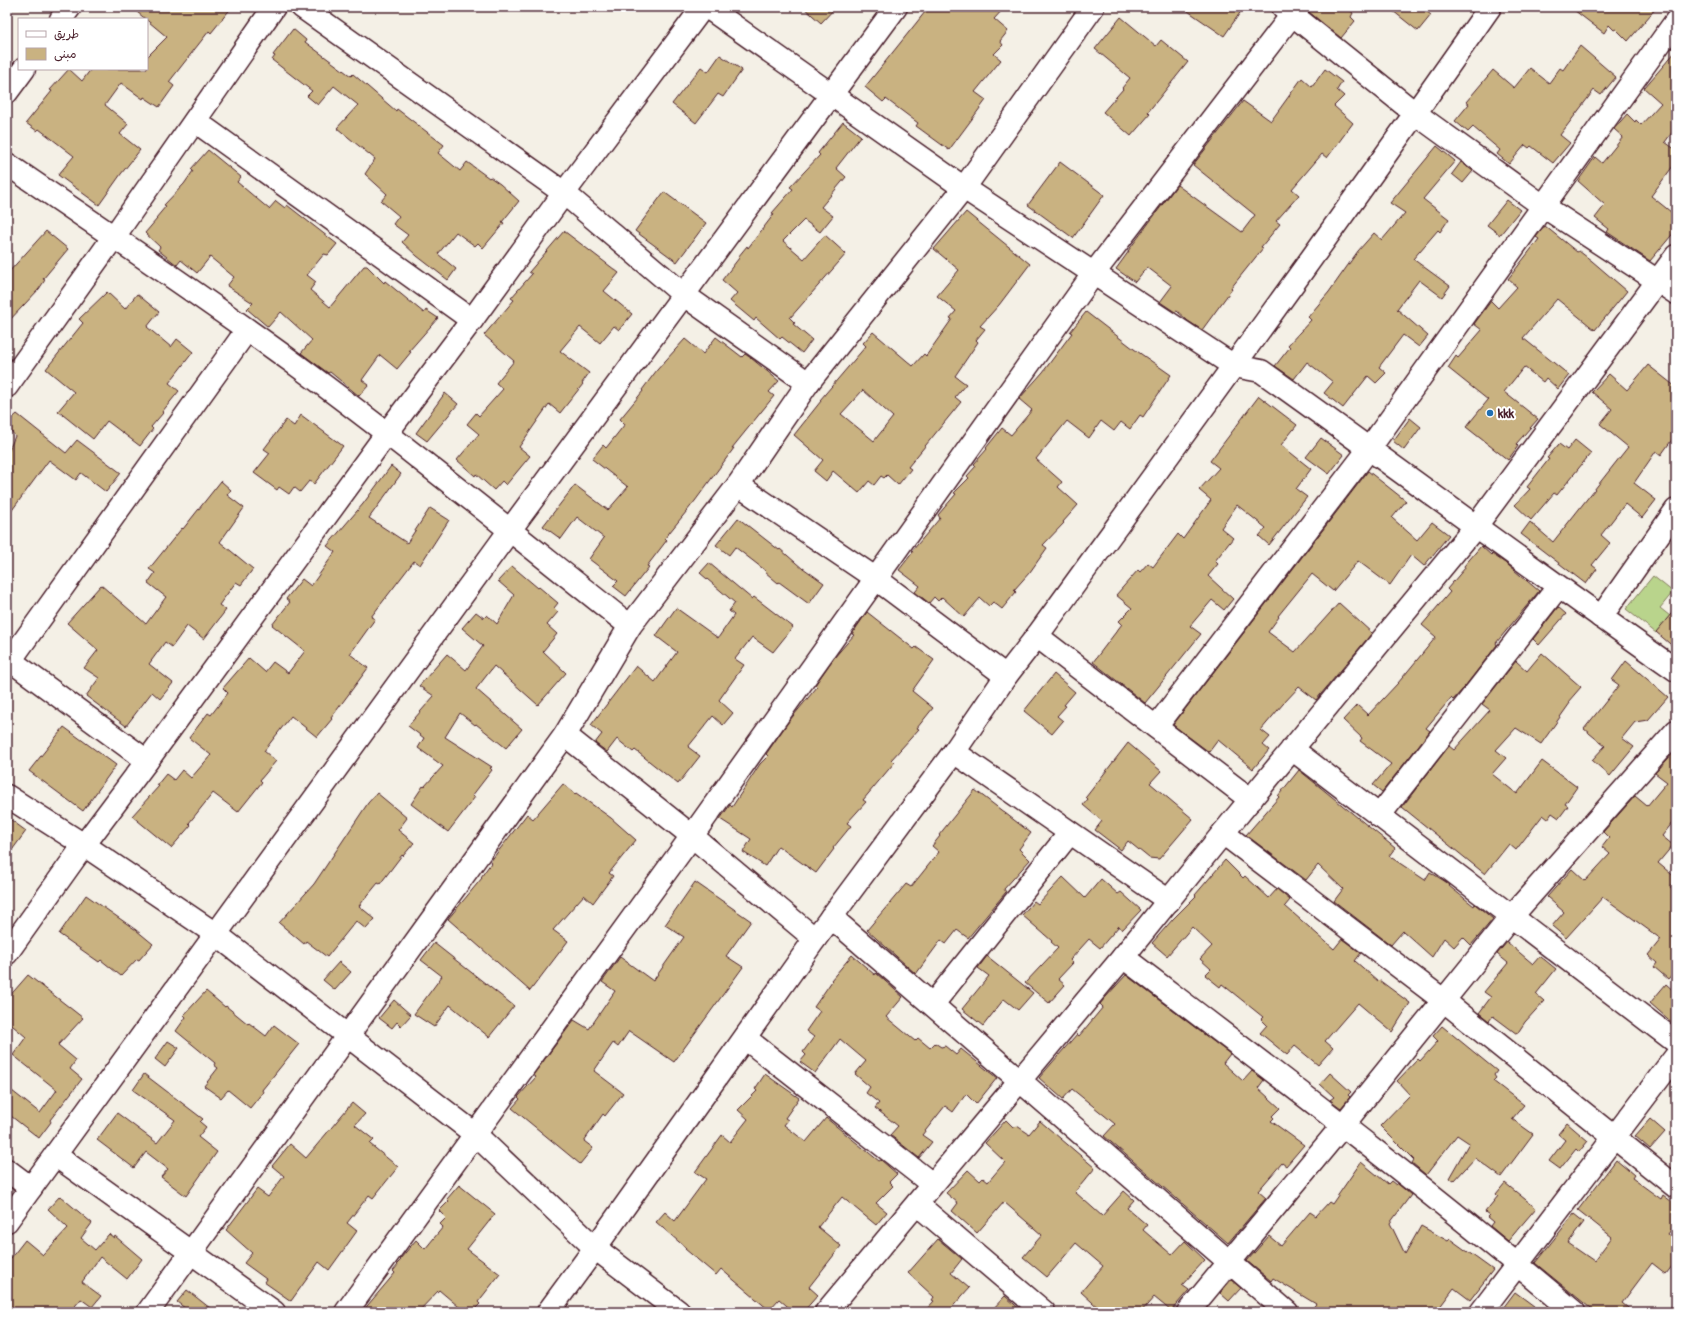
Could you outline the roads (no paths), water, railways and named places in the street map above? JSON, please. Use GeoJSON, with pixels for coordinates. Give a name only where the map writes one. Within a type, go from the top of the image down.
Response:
{"type":"FeatureCollection","features":[{"type":"Feature","properties":{"kind":"street"},"geometry":{"type":"LineString","coordinates":[[63,18],[70,7]]}},
{"type":"Feature","properties":{"kind":"street"},"geometry":{"type":"LineString","coordinates":[[7,386],[113,238],[274,7]]}},
{"type":"Feature","properties":{"kind":"street"},"geometry":{"type":"LineString","coordinates":[[302,7],[564,192],[684,295],[808,382]]}},
{"type":"Feature","properties":{"kind":"street"},"geometry":{"type":"LineString","coordinates":[[7,953],[84,845],[472,320],[564,192],[703,7]]}},
{"type":"Feature","properties":{"kind":"street"},"geometry":{"type":"LineString","coordinates":[[707,7],[964,188],[1234,366],[1261,371],[1558,587],[1676,670]]}},
{"type":"Feature","properties":{"kind":"street"},"geometry":{"type":"LineString","coordinates":[[7,1221],[510,530],[896,7]]}},
{"type":"Feature","properties":{"kind":"street"},"geometry":{"type":"LineString","coordinates":[[148,1312],[565,735],[630,626],[738,485],[808,382],[964,188],[1093,7]]}},
{"type":"Feature","properties":{"kind":"street"},"geometry":{"type":"LineString","coordinates":[[548,1312],[815,939],[954,752],[1006,676],[1037,636],[1234,366],[1416,114],[1490,7]]}},
{"type":"Feature","properties":{"kind":"street"},"geometry":{"type":"LineString","coordinates":[[346,1312],[692,836],[1094,273],[1291,9],[1416,114],[1543,206],[1676,293]]}},
{"type":"Feature","properties":{"kind":"street"},"geometry":{"type":"LineString","coordinates":[[1156,727],[1369,449],[1676,21]]}},
{"type":"Feature","properties":{"kind":"street"},"geometry":{"type":"LineString","coordinates":[[7,92],[23,70]]}},
{"type":"Feature","properties":{"kind":"street"},"geometry":{"type":"LineString","coordinates":[[195,121],[472,320]]}},
{"type":"Feature","properties":{"kind":"street"},"geometry":{"type":"LineString","coordinates":[[7,164],[247,330],[387,433],[630,626]]}},
{"type":"Feature","properties":{"kind":"street"},"geometry":{"type":"LineString","coordinates":[[826,1312],[1169,902],[1223,833],[1476,526],[1676,256]]}},
{"type":"Feature","properties":{"kind":"street"},"geometry":{"type":"LineString","coordinates":[[147,761],[8,661],[247,330]]}},
{"type":"Feature","properties":{"kind":"street"},"geometry":{"type":"LineString","coordinates":[[738,485],[875,578],[1006,676]]}},
{"type":"Feature","properties":{"kind":"street"},"geometry":{"type":"LineString","coordinates":[[1601,617],[1676,510]]}},
{"type":"Feature","properties":{"kind":"street"},"geometry":{"type":"LineString","coordinates":[[1379,816],[1558,587]]}},
{"type":"Feature","properties":{"kind":"street"},"geometry":{"type":"LineString","coordinates":[[1037,636],[1251,800]]}},
{"type":"Feature","properties":{"kind":"street"},"geometry":{"type":"LineString","coordinates":[[1188,1312],[1343,1125],[1511,917],[1676,731]]}},
{"type":"Feature","properties":{"kind":"street"},"geometry":{"type":"LineString","coordinates":[[565,735],[692,836],[815,939]]}},
{"type":"Feature","properties":{"kind":"street"},"geometry":{"type":"LineString","coordinates":[[1292,749],[1676,1042]]}},
{"type":"Feature","properties":{"kind":"street"},"geometry":{"type":"LineString","coordinates":[[954,752],[1069,834],[1169,902]]}},
{"type":"Feature","properties":{"kind":"street"},"geometry":{"type":"LineString","coordinates":[[7,796],[84,845],[216,935],[475,1134],[595,1248],[679,1312]]}},
{"type":"Feature","properties":{"kind":"street"},"geometry":{"type":"LineString","coordinates":[[1223,833],[1443,1000],[1614,1139],[1676,1187]]}},
{"type":"Feature","properties":{"kind":"street"},"geometry":{"type":"LineString","coordinates":[[933,1004],[1069,834]]}},
{"type":"Feature","properties":{"kind":"street"},"geometry":{"type":"LineString","coordinates":[[832,917],[1287,1312]]}},
{"type":"Feature","properties":{"kind":"street"},"geometry":{"type":"LineString","coordinates":[[1123,957],[1343,1125],[1517,1264],[1574,1312]]}},
{"type":"Feature","properties":{"kind":"street"},"geometry":{"type":"LineString","coordinates":[[745,1038],[932,1184]]}},
{"type":"Feature","properties":{"kind":"street"},"geometry":{"type":"LineString","coordinates":[[1481,1312],[1676,1056]]}},
{"type":"Feature","properties":{"kind":"street"},"geometry":{"type":"LineString","coordinates":[[55,1155],[274,1312]]}},
{"type":"Feature","properties":{"kind":"street"},"geometry":{"type":"LineString","coordinates":[[7,1170],[31,1188]]}},
{"type":"Feature","properties":{"kind":"street"},"geometry":{"type":"LineString","coordinates":[[917,1204],[1044,1312]]}},
{"type":"Feature","properties":{"kind":"place","name":"kkk"},"geometry":{"type":"Point","coordinates":[1490,413]}}]}
